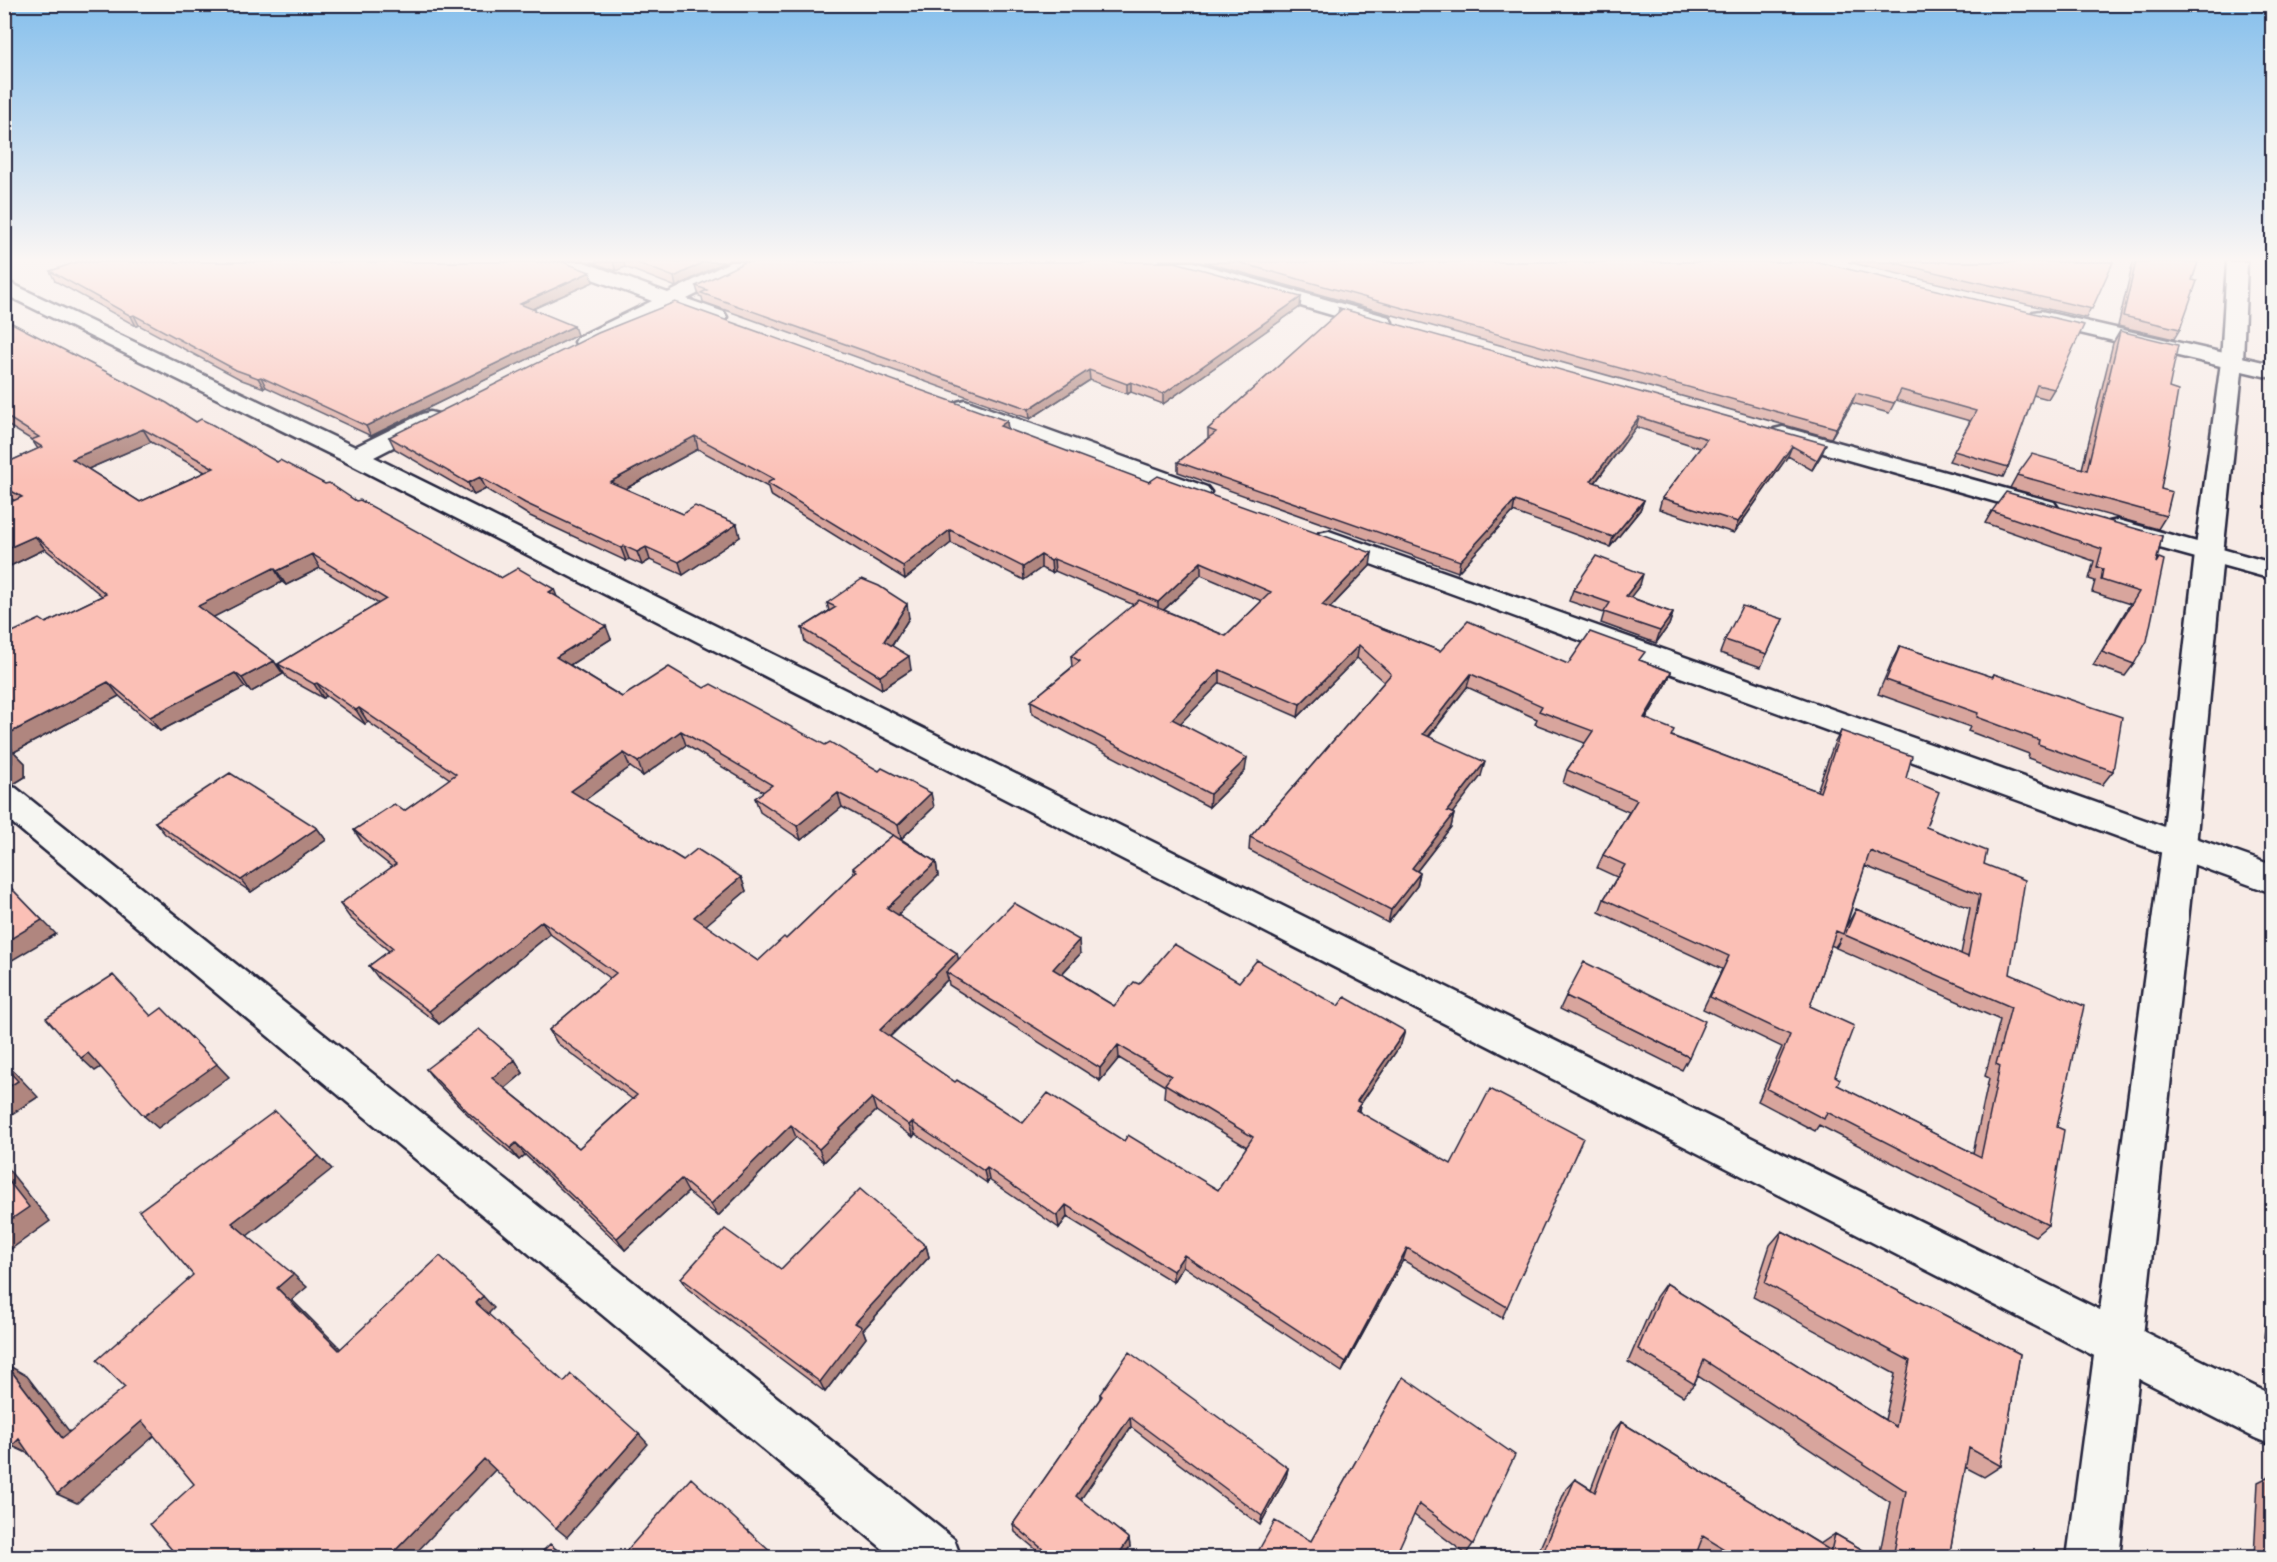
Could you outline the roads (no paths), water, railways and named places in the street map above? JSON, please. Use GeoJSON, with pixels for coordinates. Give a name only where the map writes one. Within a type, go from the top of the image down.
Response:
{"type":"FeatureCollection","features":[{"type":"Feature","properties":{"kind":"street"},"geometry":{"type":"LineString","coordinates":[[104,335],[355,457],[2272,1421]]}},
{"type":"Feature","properties":{"kind":"street"},"geometry":{"type":"LineString","coordinates":[[564,352],[599,335]]}},
{"type":"Feature","properties":{"kind":"street"},"geometry":{"type":"LineString","coordinates":[[2116,335],[2272,371]]}},
{"type":"Feature","properties":{"kind":"street"},"geometry":{"type":"LineString","coordinates":[[2093,1557],[2179,846],[2233,335]]}},
{"type":"Feature","properties":{"kind":"street"},"geometry":{"type":"LineString","coordinates":[[940,398],[1221,500]]}},
{"type":"Feature","properties":{"kind":"street"},"geometry":{"type":"LineString","coordinates":[[355,457],[449,410]]}},
{"type":"Feature","properties":{"kind":"street"},"geometry":{"type":"LineString","coordinates":[[1759,428],[2071,515]]}},
{"type":"Feature","properties":{"kind":"street"},"geometry":{"type":"LineString","coordinates":[[2094,522],[2272,571]]}},
{"type":"Feature","properties":{"kind":"street"},"geometry":{"type":"LineString","coordinates":[[1300,529],[2272,879]]}},
{"type":"Feature","properties":{"kind":"street"},"geometry":{"type":"LineString","coordinates":[[4,797],[935,1557]]}}]}
